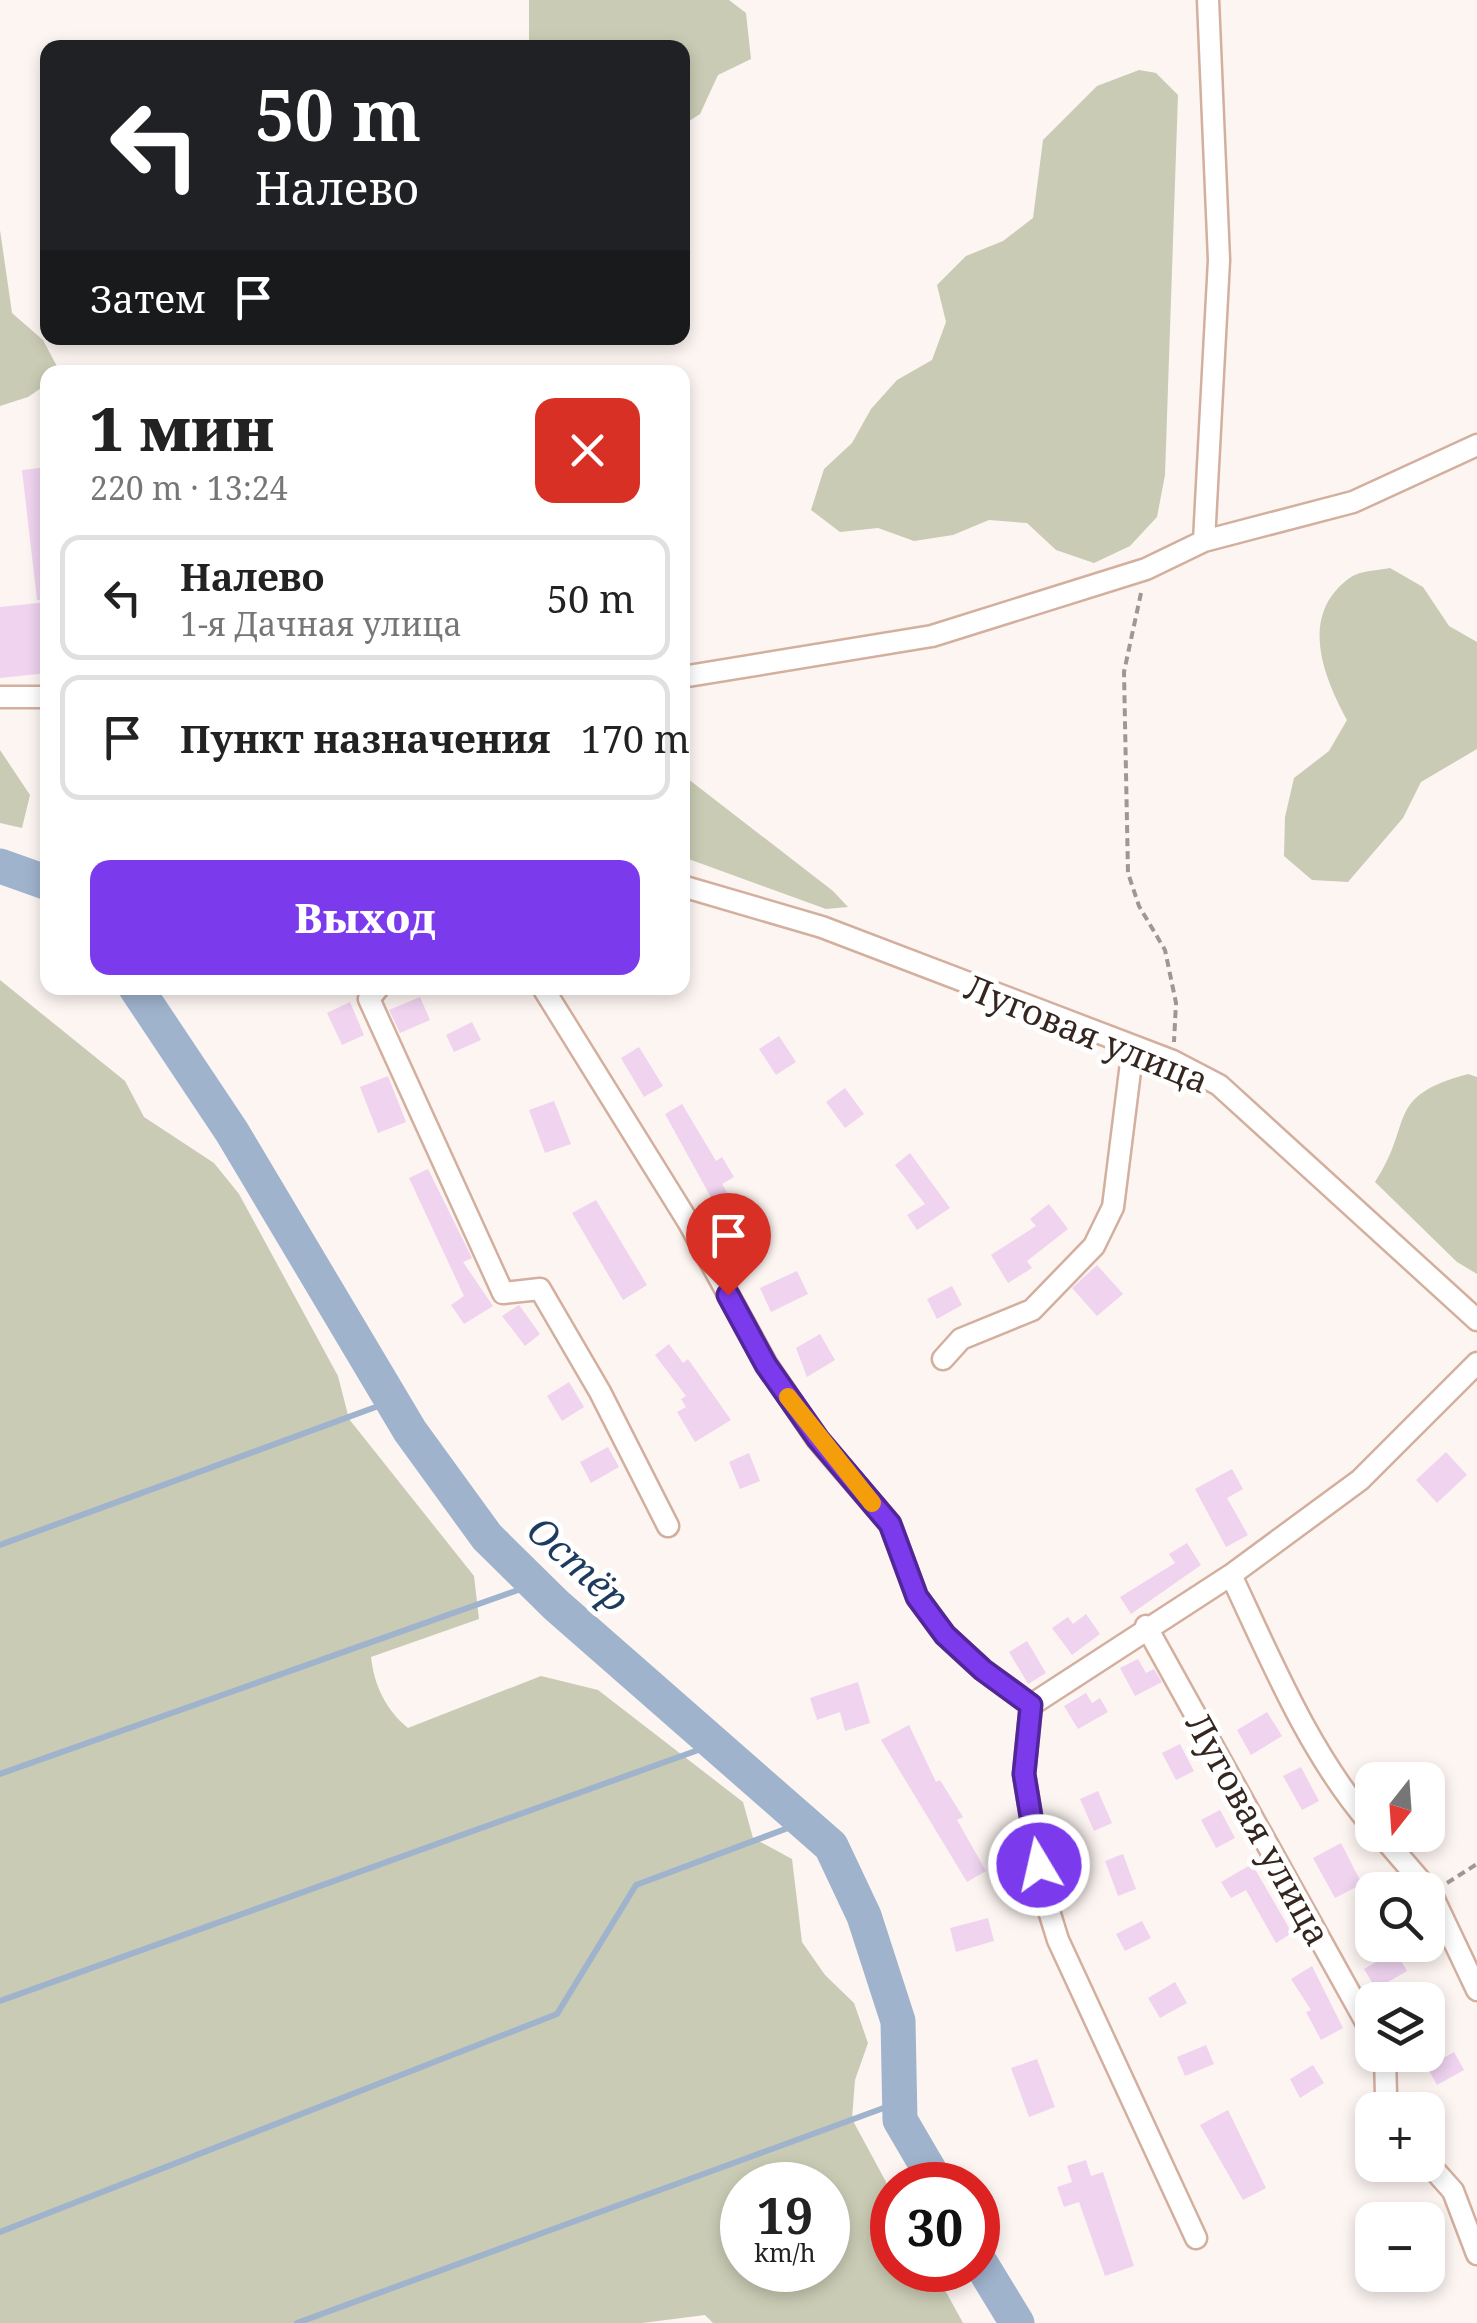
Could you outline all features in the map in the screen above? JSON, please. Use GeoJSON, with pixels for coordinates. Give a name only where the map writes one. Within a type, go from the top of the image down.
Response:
{"type":"FeatureCollection","features":[{"type":"Feature","properties":{"kind":"street"},"geometry":{"type":"LineString","coordinates":[[1204,541],[1219,260],[1208,0]]}},
{"type":"Feature","properties":{"kind":"street"},"geometry":{"type":"LineString","coordinates":[[690,676],[932,636],[1146,568],[1204,541],[1353,502],[1477,445]]}},
{"type":"Feature","properties":{"kind":"street"},"geometry":{"type":"LineString","coordinates":[[0,696],[40,696]]}},
{"type":"Feature","properties":{"kind":"street","name":"Луговая улица"},"geometry":{"type":"LineString","coordinates":[[690,888],[822,927],[1173,1062],[1220,1085],[1477,1320]]}},
{"type":"Feature","properties":{"kind":"street"},"geometry":{"type":"LineString","coordinates":[[372,995],[369,999],[503,1293],[540,1288],[600,1392],[668,1526]]}},
{"type":"Feature","properties":{"kind":"street"},"geometry":{"type":"LineString","coordinates":[[547,995],[689,1224],[766,1365],[818,1439],[890,1524],[917,1597],[945,1635],[983,1670],[1031,1705]]}},
{"type":"Feature","properties":{"kind":"street"},"geometry":{"type":"LineString","coordinates":[[943,1359],[961,1339],[1032,1310],[1094,1246],[1113,1207],[1133,1047]]}},
{"type":"Feature","properties":{"kind":"street"},"geometry":{"type":"LineString","coordinates":[[1196,2238],[1058,1940],[1044,1896],[1024,1774],[1031,1705],[1146,1626],[1231,1575],[1360,1480],[1477,1363]]}},
{"type":"Feature","properties":{"kind":"street"},"geometry":{"type":"LineString","coordinates":[[1231,1575],[1282,1684],[1355,1806]]}},
{"type":"Feature","properties":{"kind":"street","name":"Луговая улица"},"geometry":{"type":"LineString","coordinates":[[1146,1626],[1355,2002]]}},
{"type":"Feature","properties":{"kind":"street"},"geometry":{"type":"LineString","coordinates":[[1395,1852],[1413,1872]]}},
{"type":"Feature","properties":{"kind":"street"},"geometry":{"type":"LineString","coordinates":[[1445,1923],[1477,1990]]}},
{"type":"Feature","properties":{"kind":"street"},"geometry":{"type":"LineString","coordinates":[[1445,2182],[1453,2191],[1477,2254]]}},
{"type":"Feature","properties":{"kind":"path"},"geometry":{"type":"LineString","coordinates":[[1146,568],[1124,672],[1128,873],[1139,906],[1166,950],[1176,1003],[1173,1062]]}},
{"type":"Feature","properties":{"kind":"path"},"geometry":{"type":"LineString","coordinates":[[1445,1884],[1477,1864]]}},
{"type":"Feature","properties":{"kind":"green space"},"geometry":{"type":"Polygon","coordinates":[[[529,0],[729,0],[746,13],[751,59],[718,75],[700,114],[690,120],[690,40],[529,40],[529,0]]]}},
{"type":"Feature","properties":{"kind":"green space"},"geometry":{"type":"Polygon","coordinates":[[[1139,70],[1156,73],[1178,95],[1165,475],[1157,517],[1130,546],[1094,563],[1056,550],[1027,523],[989,520],[953,535],[914,541],[878,528],[840,532],[811,510],[824,469],[852,443],[871,409],[897,380],[932,360],[946,322],[937,285],[966,256],[1003,241],[1033,218],[1043,140],[1097,86],[1139,70]]]}},
{"type":"Feature","properties":{"kind":"green space"},"geometry":{"type":"Polygon","coordinates":[[[0,230],[12,313],[40,337],[40,345],[46,345],[56,365],[40,365],[40,389],[0,406],[0,230]]]}},
{"type":"Feature","properties":{"kind":"green space"},"geometry":{"type":"Polygon","coordinates":[[[1390,568],[1423,587],[1449,626],[1477,642],[1477,749],[1421,782],[1403,818],[1348,882],[1312,880],[1284,856],[1285,817],[1294,778],[1329,751],[1347,720],[1324,665],[1320,627],[1335,592],[1351,577],[1390,568]]]}},
{"type":"Feature","properties":{"kind":"green space"},"geometry":{"type":"Polygon","coordinates":[[[0,750],[30,795],[22,828],[0,823],[0,750]]]}},
{"type":"Feature","properties":{"kind":"green space"},"geometry":{"type":"Polygon","coordinates":[[[690,780],[833,891],[848,907],[826,909],[690,860],[690,780]]]}},
{"type":"Feature","properties":{"kind":"green space"},"geometry":{"type":"Polygon","coordinates":[[[0,980],[125,1081],[144,1117],[214,1163],[239,1194],[338,1376],[349,1419],[474,1576],[479,1619],[371,1657],[382,1696],[400,1721],[408,1728],[541,1676],[598,1690],[743,1802],[753,1838],[792,1859],[802,1942],[825,1975],[854,2003],[868,2043],[855,2080],[852,2119],[875,2162],[870,2162],[870,2292],[946,2292],[963,2323],[713,2323],[705,2315],[642,2323],[0,2323],[0,980]]]}},
{"type":"Feature","properties":{"kind":"green space"},"geometry":{"type":"Polygon","coordinates":[[[1468,1074],[1477,1077],[1477,1274],[1457,1262],[1375,1182],[1412,1102],[1441,1083],[1468,1074]]]}},
{"type":"Feature","properties":{"kind":"building"},"geometry":{"type":"Polygon","coordinates":[[[40,468],[40,600],[37,600],[22,470],[40,468]]]}},
{"type":"Feature","properties":{"kind":"building"},"geometry":{"type":"Polygon","coordinates":[[[40,603],[40,674],[0,678],[0,607],[40,603]]]}},
{"type":"Feature","properties":{"kind":"building"},"geometry":{"type":"Polygon","coordinates":[[[420,997],[430,1020],[400,1033],[389,1010],[420,997]]]}},
{"type":"Feature","properties":{"kind":"building"},"geometry":{"type":"Polygon","coordinates":[[[350,1002],[364,1035],[342,1045],[327,1013],[350,1002]]]}},
{"type":"Feature","properties":{"kind":"building"},"geometry":{"type":"Polygon","coordinates":[[[472,1022],[481,1040],[454,1052],[446,1035],[472,1022]]]}},
{"type":"Feature","properties":{"kind":"building"},"geometry":{"type":"Polygon","coordinates":[[[779,1036],[796,1062],[776,1075],[759,1049],[779,1036]]]}},
{"type":"Feature","properties":{"kind":"building"},"geometry":{"type":"Polygon","coordinates":[[[639,1047],[663,1086],[644,1097],[621,1058],[639,1047]]]}},
{"type":"Feature","properties":{"kind":"building"},"geometry":{"type":"Polygon","coordinates":[[[388,1076],[406,1122],[378,1133],[360,1087],[388,1076]]]}},
{"type":"Feature","properties":{"kind":"building"},"geometry":{"type":"Polygon","coordinates":[[[845,1088],[864,1114],[845,1128],[826,1102],[845,1088]]]}},
{"type":"Feature","properties":{"kind":"building"},"geometry":{"type":"Polygon","coordinates":[[[554,1101],[571,1144],[545,1153],[529,1110],[554,1101]]]}},
{"type":"Feature","properties":{"kind":"building"},"geometry":{"type":"Polygon","coordinates":[[[682,1104],[716,1161],[722,1157],[734,1177],[722,1184],[739,1212],[746,1208],[766,1241],[738,1258],[717,1236],[723,1232],[719,1224],[724,1221],[665,1114],[682,1104]]]}},
{"type":"Feature","properties":{"kind":"building"},"geometry":{"type":"Polygon","coordinates":[[[910,1153],[950,1208],[917,1230],[907,1215],[925,1204],[895,1165],[910,1153]]]}},
{"type":"Feature","properties":{"kind":"building"},"geometry":{"type":"Polygon","coordinates":[[[428,1169],[472,1258],[463,1262],[493,1306],[464,1324],[451,1305],[464,1296],[409,1178],[428,1169]]]}},
{"type":"Feature","properties":{"kind":"building"},"geometry":{"type":"Polygon","coordinates":[[[596,1200],[647,1285],[623,1300],[572,1213],[596,1200]]]}},
{"type":"Feature","properties":{"kind":"building"},"geometry":{"type":"Polygon","coordinates":[[[1049,1204],[1068,1229],[1027,1261],[1032,1268],[1008,1283],[991,1255],[1036,1226],[1030,1219],[1049,1204]]]}},
{"type":"Feature","properties":{"kind":"building"},"geometry":{"type":"Polygon","coordinates":[[[1097,1265],[1123,1294],[1097,1316],[1072,1288],[1097,1265]]]}},
{"type":"Feature","properties":{"kind":"building"},"geometry":{"type":"Polygon","coordinates":[[[797,1271],[808,1294],[771,1312],[760,1288],[797,1271]]]}},
{"type":"Feature","properties":{"kind":"building"},"geometry":{"type":"Polygon","coordinates":[[[952,1286],[962,1305],[937,1319],[927,1299],[952,1286]]]}},
{"type":"Feature","properties":{"kind":"building"},"geometry":{"type":"Polygon","coordinates":[[[519,1305],[540,1334],[525,1346],[502,1316],[519,1305]]]}},
{"type":"Feature","properties":{"kind":"building"},"geometry":{"type":"Polygon","coordinates":[[[820,1334],[835,1360],[807,1377],[796,1348],[820,1334]]]}},
{"type":"Feature","properties":{"kind":"building"},"geometry":{"type":"Polygon","coordinates":[[[669,1344],[683,1363],[688,1359],[731,1420],[695,1442],[677,1412],[686,1407],[681,1399],[686,1396],[655,1355],[669,1344]]]}},
{"type":"Feature","properties":{"kind":"building"},"geometry":{"type":"Polygon","coordinates":[[[569,1382],[584,1407],[562,1421],[547,1396],[569,1382]]]}},
{"type":"Feature","properties":{"kind":"building"},"geometry":{"type":"Polygon","coordinates":[[[608,1447],[619,1467],[591,1483],[580,1462],[608,1447]]]}},
{"type":"Feature","properties":{"kind":"building"},"geometry":{"type":"Polygon","coordinates":[[[1446,1452],[1467,1475],[1437,1503],[1416,1480],[1446,1452]]]}},
{"type":"Feature","properties":{"kind":"building"},"geometry":{"type":"Polygon","coordinates":[[[749,1453],[760,1481],[740,1489],[729,1462],[749,1453]]]}},
{"type":"Feature","properties":{"kind":"building"},"geometry":{"type":"Polygon","coordinates":[[[1232,1469],[1243,1489],[1227,1498],[1248,1535],[1226,1547],[1195,1489],[1232,1469]]]}},
{"type":"Feature","properties":{"kind":"building"},"geometry":{"type":"Polygon","coordinates":[[[1187,1543],[1201,1565],[1131,1614],[1120,1597],[1175,1563],[1169,1554],[1187,1543]]]}},
{"type":"Feature","properties":{"kind":"building"},"geometry":{"type":"Polygon","coordinates":[[[1086,1614],[1100,1634],[1072,1655],[1052,1628],[1068,1617],[1073,1624],[1086,1614]]]}},
{"type":"Feature","properties":{"kind":"building"},"geometry":{"type":"Polygon","coordinates":[[[1027,1641],[1046,1673],[1028,1684],[1009,1652],[1027,1641]]]}},
{"type":"Feature","properties":{"kind":"building"},"geometry":{"type":"Polygon","coordinates":[[[1138,1659],[1146,1673],[1154,1669],[1162,1682],[1135,1696],[1120,1668],[1138,1659]]]}},
{"type":"Feature","properties":{"kind":"building"},"geometry":{"type":"Polygon","coordinates":[[[858,1682],[870,1723],[845,1731],[840,1712],[817,1720],[810,1698],[858,1682]]]}},
{"type":"Feature","properties":{"kind":"building"},"geometry":{"type":"Polygon","coordinates":[[[1086,1693],[1092,1703],[1100,1698],[1108,1712],[1078,1729],[1064,1706],[1086,1693]]]}},
{"type":"Feature","properties":{"kind":"building"},"geometry":{"type":"Polygon","coordinates":[[[1267,1712],[1282,1736],[1251,1755],[1237,1730],[1267,1712]]]}},
{"type":"Feature","properties":{"kind":"building"},"geometry":{"type":"Polygon","coordinates":[[[909,1725],[936,1782],[940,1780],[963,1817],[957,1820],[986,1871],[967,1882],[881,1740],[909,1725]]]}},
{"type":"Feature","properties":{"kind":"building"},"geometry":{"type":"Polygon","coordinates":[[[1180,1744],[1194,1771],[1176,1780],[1162,1753],[1180,1744]]]}},
{"type":"Feature","properties":{"kind":"building"},"geometry":{"type":"Polygon","coordinates":[[[1301,1767],[1319,1801],[1302,1810],[1283,1776],[1301,1767]]]}},
{"type":"Feature","properties":{"kind":"building"},"geometry":{"type":"Polygon","coordinates":[[[1098,1791],[1112,1823],[1094,1831],[1080,1799],[1098,1791]]]}},
{"type":"Feature","properties":{"kind":"building"},"geometry":{"type":"Polygon","coordinates":[[[1220,1810],[1235,1838],[1216,1848],[1201,1820],[1220,1810]]]}},
{"type":"Feature","properties":{"kind":"building"},"geometry":{"type":"Polygon","coordinates":[[[1341,1843],[1356,1872],[1355,1888],[1335,1898],[1313,1858],[1341,1843]]]}},
{"type":"Feature","properties":{"kind":"building"},"geometry":{"type":"Polygon","coordinates":[[[1123,1854],[1136,1889],[1118,1896],[1105,1861],[1123,1854]]]}},
{"type":"Feature","properties":{"kind":"building"},"geometry":{"type":"Polygon","coordinates":[[[1252,1864],[1292,1933],[1276,1943],[1246,1890],[1231,1898],[1221,1882],[1252,1864]]]}},
{"type":"Feature","properties":{"kind":"building"},"geometry":{"type":"Polygon","coordinates":[[[988,1918],[994,1941],[956,1952],[950,1928],[988,1918]]]}},
{"type":"Feature","properties":{"kind":"building"},"geometry":{"type":"Polygon","coordinates":[[[1142,1921],[1151,1938],[1125,1951],[1116,1934],[1142,1921]]]}},
{"type":"Feature","properties":{"kind":"building"},"geometry":{"type":"Polygon","coordinates":[[[1376,1962],[1402,1962],[1407,1971],[1388,1982],[1372,1982],[1364,1969],[1376,1962]]]}},
{"type":"Feature","properties":{"kind":"building"},"geometry":{"type":"Polygon","coordinates":[[[1312,1966],[1343,2028],[1321,2040],[1306,2012],[1311,2010],[1291,1979],[1312,1966]]]}},
{"type":"Feature","properties":{"kind":"building"},"geometry":{"type":"Polygon","coordinates":[[[1175,1982],[1187,2003],[1160,2018],[1148,1998],[1175,1982]]]}},
{"type":"Feature","properties":{"kind":"building"},"geometry":{"type":"Polygon","coordinates":[[[1206,2045],[1214,2064],[1185,2076],[1177,2057],[1206,2045]]]}},
{"type":"Feature","properties":{"kind":"building"},"geometry":{"type":"Polygon","coordinates":[[[1454,2052],[1464,2070],[1437,2085],[1430,2072],[1445,2072],[1445,2057],[1454,2052]]]}},
{"type":"Feature","properties":{"kind":"building"},"geometry":{"type":"Polygon","coordinates":[[[1037,2059],[1055,2107],[1029,2117],[1011,2068],[1037,2059]]]}},
{"type":"Feature","properties":{"kind":"building"},"geometry":{"type":"Polygon","coordinates":[[[1313,2065],[1324,2083],[1300,2098],[1290,2079],[1313,2065]]]}},
{"type":"Feature","properties":{"kind":"building"},"geometry":{"type":"Polygon","coordinates":[[[1228,2110],[1266,2188],[1243,2200],[1200,2125],[1228,2110]]]}},
{"type":"Feature","properties":{"kind":"building"},"geometry":{"type":"Polygon","coordinates":[[[1086,2160],[1091,2176],[1103,2172],[1134,2266],[1105,2276],[1079,2202],[1064,2207],[1057,2187],[1072,2182],[1067,2166],[1086,2160]]]}},
{"type":"Feature","properties":{"kind":"waterway","name":"Остёр"},"geometry":{"type":"LineString","coordinates":[[0,866],[40,880]]}},
{"type":"Feature","properties":{"kind":"waterway","name":"Остёр"},"geometry":{"type":"LineString","coordinates":[[141,995],[232,1132],[410,1431],[487,1537],[556,1605],[831,1846],[864,1916],[898,2021],[900,2120],[925,2162]]}},
{"type":"Feature","properties":{"kind":"waterway"},"geometry":{"type":"LineString","coordinates":[[0,1545],[392,1401]]}},
{"type":"Feature","properties":{"kind":"waterway"},"geometry":{"type":"LineString","coordinates":[[0,1774],[535,1584]]}},
{"type":"Feature","properties":{"kind":"waterway"},"geometry":{"type":"LineString","coordinates":[[0,2001],[715,1744]]}},
{"type":"Feature","properties":{"kind":"waterway"},"geometry":{"type":"LineString","coordinates":[[0,2232],[557,2014],[636,1885],[804,1822]]}},
{"type":"Feature","properties":{"kind":"waterway"},"geometry":{"type":"LineString","coordinates":[[297,2323],[900,2102]]}},
{"type":"Feature","properties":{"kind":"waterway","name":"Остёр"},"geometry":{"type":"LineString","coordinates":[[998,2292],[1017,2323]]}},
{"type":"Feature","properties":{"kind":"slow traffic"},"geometry":{"type":"LineString","coordinates":[[788,1397],[872,1503]]}},
{"type":"Feature","properties":{"kind":"route"},"geometry":{"type":"LineString","coordinates":[[728,1295],[766,1365],[818,1439],[890,1524],[917,1597],[945,1635],[983,1670],[1031,1705],[1024,1774],[1039,1865]]}}]}
